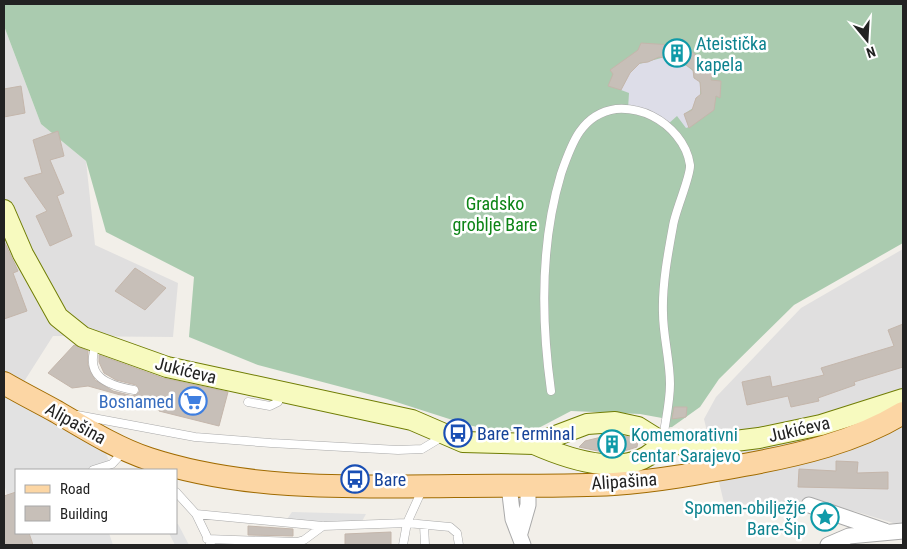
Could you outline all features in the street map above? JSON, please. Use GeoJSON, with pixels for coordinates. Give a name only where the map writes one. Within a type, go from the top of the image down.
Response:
{"type":"FeatureCollection","features":[{"type":"Feature","properties":{"kind":"main road","name":"Alipašina"},"geometry":{"type":"LineString","coordinates":[[4,383],[154,465],[176,469]]}},
{"type":"Feature","properties":{"kind":"main road","name":"Alipašina"},"geometry":{"type":"LineString","coordinates":[[178,469],[214,476],[284,484],[519,486],[616,484],[691,475],[758,463],[842,441],[903,413]]}},
{"type":"Feature","properties":{"kind":"street","name":"Jukićeva"},"geometry":{"type":"LineString","coordinates":[[4,210],[23,254],[58,317],[83,337],[167,367],[412,420],[438,432],[471,443],[534,444],[572,459],[611,464],[642,460],[651,456],[662,442]]}},
{"type":"Feature","properties":{"kind":"street","name":"Jukićeva"},"geometry":{"type":"LineString","coordinates":[[534,444],[587,424],[604,422],[638,427],[662,442],[695,446],[759,438],[821,425],[903,399]]}},
{"type":"Feature","properties":{"kind":"street"},"geometry":{"type":"LineString","coordinates":[[519,486],[513,519],[522,539]]}},
{"type":"Feature","properties":{"kind":"street"},"geometry":{"type":"LineString","coordinates":[[809,506],[885,531]]}},
{"type":"Feature","properties":{"kind":"street"},"geometry":{"type":"LineString","coordinates":[[828,545],[849,536],[885,531],[903,531]]}},
{"type":"Feature","properties":{"kind":"lane"},"geometry":{"type":"LineString","coordinates":[[551,391],[544,318],[545,266],[552,207],[566,161],[573,141],[586,122],[610,110],[626,108],[642,111],[662,121],[672,130],[682,143],[690,166],[673,223],[662,311],[670,384],[662,442]]}},
{"type":"Feature","properties":{"kind":"lane"},"geometry":{"type":"LineString","coordinates":[[97,342],[92,362],[96,370],[110,385],[134,390]]}},
{"type":"Feature","properties":{"kind":"lane"},"geometry":{"type":"LineString","coordinates":[[248,402],[270,406],[278,402],[281,391]]}},
{"type":"Feature","properties":{"kind":"lane"},"geometry":{"type":"LineString","coordinates":[[56,411],[195,437],[270,443],[422,449],[437,440],[438,432]]}},
{"type":"Feature","properties":{"kind":"lane"},"geometry":{"type":"LineString","coordinates":[[96,469],[112,464],[126,449]]}},
{"type":"Feature","properties":{"kind":"lane"},"geometry":{"type":"LineString","coordinates":[[403,545],[407,523],[424,486]]}},
{"type":"Feature","properties":{"kind":"lane"},"geometry":{"type":"LineString","coordinates":[[178,494],[196,514],[209,542],[297,542],[304,540],[323,526]]}},
{"type":"Feature","properties":{"kind":"lane"},"geometry":{"type":"LineString","coordinates":[[196,514],[323,526],[407,523],[450,527],[457,533],[459,545]]}},
{"type":"Feature","properties":{"kind":"lane"},"geometry":{"type":"LineString","coordinates":[[424,525],[425,545]]}},
{"type":"Feature","properties":{"kind":"shaded area"},"geometry":{"type":"Polygon","coordinates":[[[4,26],[41,124],[86,161],[95,245],[178,283],[173,337],[53,336],[18,391],[4,382],[4,26]]]}},
{"type":"Feature","properties":{"kind":"shaded area"},"geometry":{"type":"Polygon","coordinates":[[[665,57],[685,64],[693,71],[694,78],[699,80],[700,97],[696,98],[693,108],[684,114],[689,127],[686,128],[677,116],[667,125],[628,109],[629,93],[621,90],[630,72],[639,64],[665,57]]]}},
{"type":"Feature","properties":{"kind":"shaded area"},"geometry":{"type":"Polygon","coordinates":[[[903,249],[903,526],[854,511],[724,503],[704,419],[716,397],[801,308],[903,249]]]}},
{"type":"Feature","properties":{"kind":"shaded area"},"geometry":{"type":"Polygon","coordinates":[[[4,391],[104,447],[112,469],[15,469],[15,492],[7,495],[4,484],[4,391]]]}},
{"type":"Feature","properties":{"kind":"shaded area"},"geometry":{"type":"Polygon","coordinates":[[[292,512],[366,514],[361,523],[285,522],[292,512]]]}},
{"type":"Feature","properties":{"kind":"shaded area"},"geometry":{"type":"Polygon","coordinates":[[[178,524],[189,545],[175,545],[170,534],[178,534],[178,524]]]}},
{"type":"Feature","properties":{"kind":"shaded area"},"geometry":{"type":"Polygon","coordinates":[[[29,534],[109,534],[113,545],[33,545],[29,534]]]}},
{"type":"Feature","properties":{"kind":"green space","name":"Gradsko groblje Bare"},"geometry":{"type":"Polygon","coordinates":[[[4,4],[903,4],[903,243],[794,305],[719,379],[700,407],[672,427],[662,428],[662,418],[640,414],[571,411],[531,432],[492,430],[468,425],[387,399],[258,365],[189,337],[194,277],[106,232],[86,161],[41,124],[4,26],[4,4]]]}},
{"type":"Feature","properties":{"kind":"building"},"geometry":{"type":"Polygon","coordinates":[[[684,39],[686,47],[705,62],[713,62],[711,80],[721,81],[720,98],[716,96],[714,110],[689,128],[684,114],[692,110],[696,98],[701,94],[700,82],[694,78],[693,70],[680,61],[659,57],[640,63],[630,73],[621,90],[608,86],[613,74],[610,70],[638,50],[641,43],[672,45],[684,39]]]}},
{"type":"Feature","properties":{"kind":"building"},"geometry":{"type":"Polygon","coordinates":[[[21,86],[25,113],[4,117],[4,89],[21,86]]]}},
{"type":"Feature","properties":{"kind":"building"},"geometry":{"type":"Polygon","coordinates":[[[58,131],[64,156],[50,160],[64,193],[57,196],[72,236],[50,246],[36,216],[47,211],[24,178],[42,173],[33,140],[58,131]]]}},
{"type":"Feature","properties":{"kind":"building"},"geometry":{"type":"Polygon","coordinates":[[[4,241],[18,271],[13,273],[27,311],[4,319],[4,241]]]}},
{"type":"Feature","properties":{"kind":"building"},"geometry":{"type":"Polygon","coordinates":[[[135,268],[166,288],[145,310],[115,291],[135,268]]]}},
{"type":"Feature","properties":{"kind":"building"},"geometry":{"type":"Polygon","coordinates":[[[903,324],[903,367],[854,382],[855,385],[818,398],[819,401],[791,407],[788,396],[747,405],[742,382],[770,376],[772,387],[824,375],[821,368],[894,346],[888,330],[903,324]]]}},
{"type":"Feature","properties":{"kind":"building"},"geometry":{"type":"Polygon","coordinates":[[[74,345],[88,351],[88,365],[95,380],[113,391],[133,396],[140,391],[136,385],[116,380],[104,373],[99,362],[99,355],[163,378],[228,392],[219,426],[159,411],[160,406],[88,386],[72,388],[48,373],[74,345]]]}},
{"type":"Feature","properties":{"kind":"building"},"geometry":{"type":"Polygon","coordinates":[[[674,407],[687,407],[686,417],[672,419],[674,407]]]}},
{"type":"Feature","properties":{"kind":"building","name":"Komemorativni centar Sarajevo"},"geometry":{"type":"Polygon","coordinates":[[[614,434],[633,438],[638,441],[637,447],[618,453],[579,447],[585,441],[614,434]]]}},
{"type":"Feature","properties":{"kind":"building"},"geometry":{"type":"Polygon","coordinates":[[[836,461],[858,462],[857,473],[888,472],[888,489],[798,487],[799,469],[836,471],[836,461]]]}},
{"type":"Feature","properties":{"kind":"building"},"geometry":{"type":"Polygon","coordinates":[[[15,492],[15,534],[29,534],[33,545],[4,545],[4,496],[15,492]]]}},
{"type":"Feature","properties":{"kind":"building"},"geometry":{"type":"Polygon","coordinates":[[[248,526],[293,529],[293,536],[248,535],[248,526]]]}},
{"type":"Feature","properties":{"kind":"building"},"geometry":{"type":"Polygon","coordinates":[[[391,532],[391,545],[345,545],[345,534],[391,532]]]}},
{"type":"Feature","properties":{"kind":"place","name":"Ateistička kapela"},"geometry":{"type":"Point","coordinates":[677,53]}},
{"type":"Feature","properties":{"kind":"place","name":"Bosnamed"},"geometry":{"type":"Point","coordinates":[193,401]}},
{"type":"Feature","properties":{"kind":"place","name":"Bare Terminal"},"geometry":{"type":"Point","coordinates":[458,433]}},
{"type":"Feature","properties":{"kind":"place","name":"Komemorativni centar Sarajevo"},"geometry":{"type":"Point","coordinates":[612,444]}},
{"type":"Feature","properties":{"kind":"place","name":"Bare"},"geometry":{"type":"Point","coordinates":[355,479]}},
{"type":"Feature","properties":{"kind":"place","name":"Spomen-obilježje Bare-Šip"},"geometry":{"type":"Point","coordinates":[825,517]}}]}
